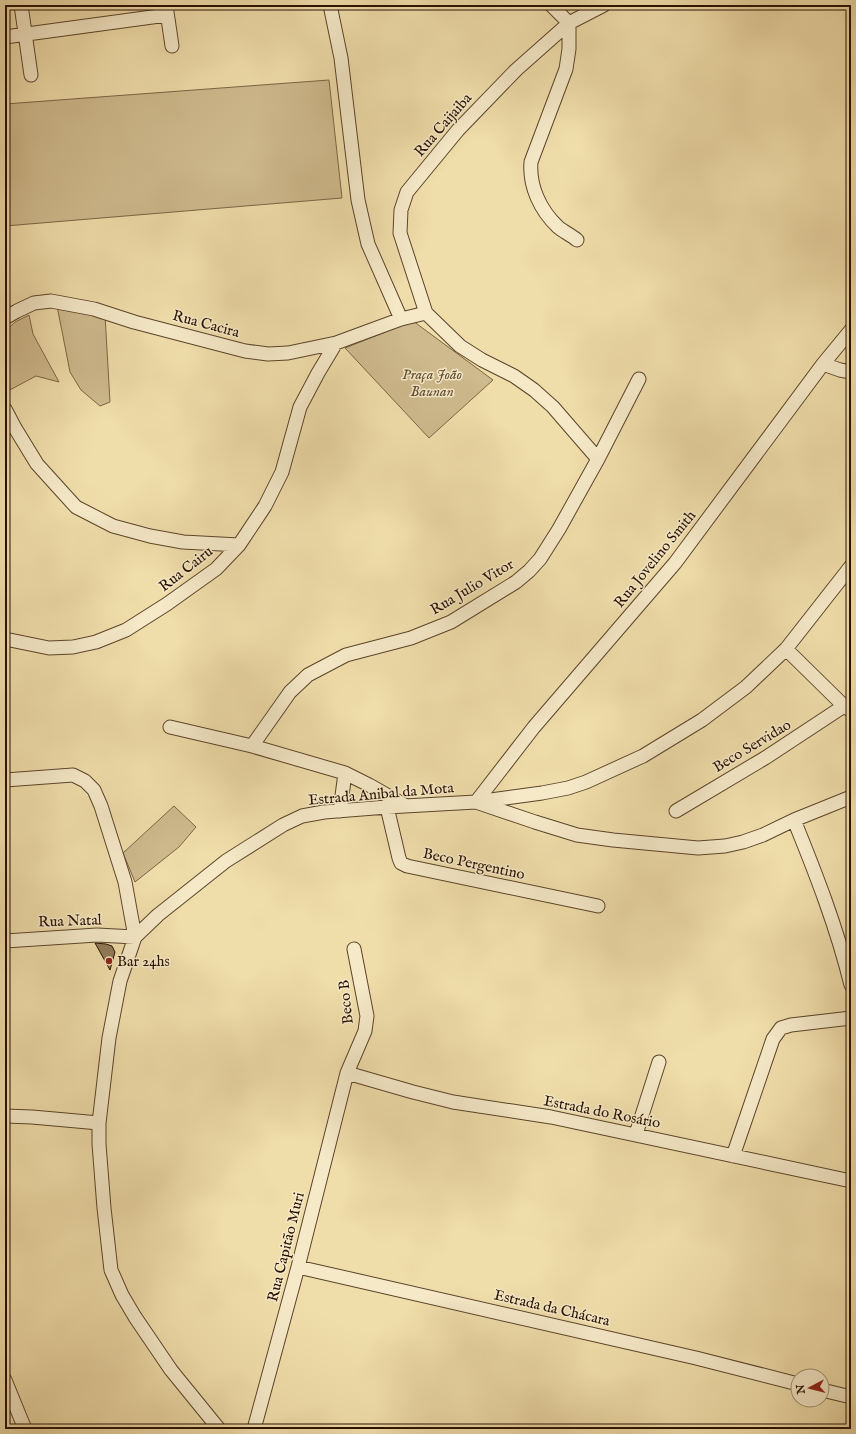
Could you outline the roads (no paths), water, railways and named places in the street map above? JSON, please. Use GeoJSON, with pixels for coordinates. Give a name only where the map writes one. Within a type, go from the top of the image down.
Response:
{"type":"FeatureCollection","features":[{"type":"Feature","properties":{"kind":"street"},"geometry":{"type":"LineString","coordinates":[[21,5],[31,75]]}},
{"type":"Feature","properties":{"kind":"street"},"geometry":{"type":"LineString","coordinates":[[330,5],[341,58],[358,200],[368,244],[402,320]]}},
{"type":"Feature","properties":{"kind":"street"},"geometry":{"type":"LineString","coordinates":[[551,5],[569,23],[566,69],[531,162],[530,173],[534,192],[544,211],[558,227],[576,240]]}},
{"type":"Feature","properties":{"kind":"street","name":"Rua Caijaiba"},"geometry":{"type":"LineString","coordinates":[[426,313],[400,233],[401,210],[407,192],[458,130],[516,70],[569,23],[604,5]]}},
{"type":"Feature","properties":{"kind":"street"},"geometry":{"type":"LineString","coordinates":[[5,37],[166,10],[172,46]]}},
{"type":"Feature","properties":{"kind":"street","name":"Rua Cacira"},"geometry":{"type":"LineString","coordinates":[[5,318],[34,304],[51,301],[94,309],[134,322],[246,351],[268,354],[288,353],[336,343],[426,313]]}},
{"type":"Feature","properties":{"kind":"street"},"geometry":{"type":"LineString","coordinates":[[426,313],[460,346],[482,360],[514,376],[534,390],[553,407],[598,459]]}},
{"type":"Feature","properties":{"kind":"street","name":"Rua Jovelino Smith"},"geometry":{"type":"LineString","coordinates":[[476,802],[534,727],[675,563],[823,364],[851,330]]}},
{"type":"Feature","properties":{"kind":"street","name":"Rua Cairu"},"geometry":{"type":"LineString","coordinates":[[5,639],[49,648],[73,647],[104,639],[126,630],[167,604],[216,569],[239,545],[265,506],[282,472],[300,407],[318,372],[336,343]]}},
{"type":"Feature","properties":{"kind":"street"},"geometry":{"type":"LineString","coordinates":[[823,364],[851,372]]}},
{"type":"Feature","properties":{"kind":"street","name":"Rua Julio Vitor"},"geometry":{"type":"LineString","coordinates":[[252,746],[290,692],[308,676],[346,655],[412,638],[451,622],[516,582],[529,571],[540,559],[559,529],[598,459],[639,379]]}},
{"type":"Feature","properties":{"kind":"street"},"geometry":{"type":"LineString","coordinates":[[5,409],[37,464],[76,507],[113,526],[150,536],[183,542],[239,545]]}},
{"type":"Feature","properties":{"kind":"street","name":"Estrada Anibal da Mota"},"geometry":{"type":"LineString","coordinates":[[219,1429],[171,1370],[135,1317],[122,1295],[111,1270],[104,1208],[99,1144],[99,1123],[109,1038],[120,980],[135,937],[158,915],[226,861],[283,825],[302,816],[387,807],[476,802],[542,793],[568,788],[612,771],[643,756],[702,720],[746,687],[786,649],[851,566]]}},
{"type":"Feature","properties":{"kind":"street"},"geometry":{"type":"LineString","coordinates":[[786,649],[847,709]]}},
{"type":"Feature","properties":{"kind":"street","name":"Beco Servidao"},"geometry":{"type":"LineString","coordinates":[[676,811],[847,709]]}},
{"type":"Feature","properties":{"kind":"street"},"geometry":{"type":"LineString","coordinates":[[170,727],[252,746],[344,773],[406,806]]}},
{"type":"Feature","properties":{"kind":"street"},"geometry":{"type":"LineString","coordinates":[[340,811],[344,773]]}},
{"type":"Feature","properties":{"kind":"street"},"geometry":{"type":"LineString","coordinates":[[5,780],[72,775],[85,781],[94,790],[101,806],[125,882],[135,937]]}},
{"type":"Feature","properties":{"kind":"street"},"geometry":{"type":"LineString","coordinates":[[476,802],[577,835],[698,848],[725,846],[743,842],[763,835],[794,820],[851,797]]}},
{"type":"Feature","properties":{"kind":"street","name":"Beco Pergentino"},"geometry":{"type":"LineString","coordinates":[[387,807],[399,858],[401,863],[407,866],[598,906]]}},
{"type":"Feature","properties":{"kind":"street"},"geometry":{"type":"LineString","coordinates":[[794,820],[830,912],[851,985]]}},
{"type":"Feature","properties":{"kind":"street","name":"Rua Natal"},"geometry":{"type":"LineString","coordinates":[[5,941],[96,935],[135,937]]}},
{"type":"Feature","properties":{"kind":"street","name":"Beco B"},"geometry":{"type":"LineString","coordinates":[[347,1073],[365,1030],[367,1016],[354,949]]}},
{"type":"Feature","properties":{"kind":"street"},"geometry":{"type":"LineString","coordinates":[[733,1156],[773,1039],[781,1028],[791,1025],[851,1018]]}},
{"type":"Feature","properties":{"kind":"street"},"geometry":{"type":"LineString","coordinates":[[636,1134],[659,1062]]}},
{"type":"Feature","properties":{"kind":"street","name":"Estrada do Rosário"},"geometry":{"type":"LineString","coordinates":[[347,1073],[453,1102],[551,1117],[851,1181]]}},
{"type":"Feature","properties":{"kind":"street","name":"Rua Capitão Muri"},"geometry":{"type":"LineString","coordinates":[[254,1429],[298,1267],[347,1073]]}},
{"type":"Feature","properties":{"kind":"street"},"geometry":{"type":"LineString","coordinates":[[5,1116],[32,1116],[99,1123]]}},
{"type":"Feature","properties":{"kind":"street","name":"Estrada da Chácara"},"geometry":{"type":"LineString","coordinates":[[298,1267],[696,1358],[790,1382]]}},
{"type":"Feature","properties":{"kind":"street"},"geometry":{"type":"LineString","coordinates":[[5,1380],[25,1429]]}},
{"type":"Feature","properties":{"kind":"street"},"geometry":{"type":"LineString","coordinates":[[830,1392],[851,1398]]}},
{"type":"Feature","properties":{"kind":"waterway"},"geometry":{"type":"LineString","coordinates":[[5,1425],[7,1429]]}},
{"type":"Feature","properties":{"kind":"place","name":"Bar 24hs"},"geometry":{"type":"Point","coordinates":[109,961]}},
{"type":"Feature","properties":{"kind":"park label","name":"Praça João Baunan"},"geometry":{"type":"Point","coordinates":[432,382]}}]}
